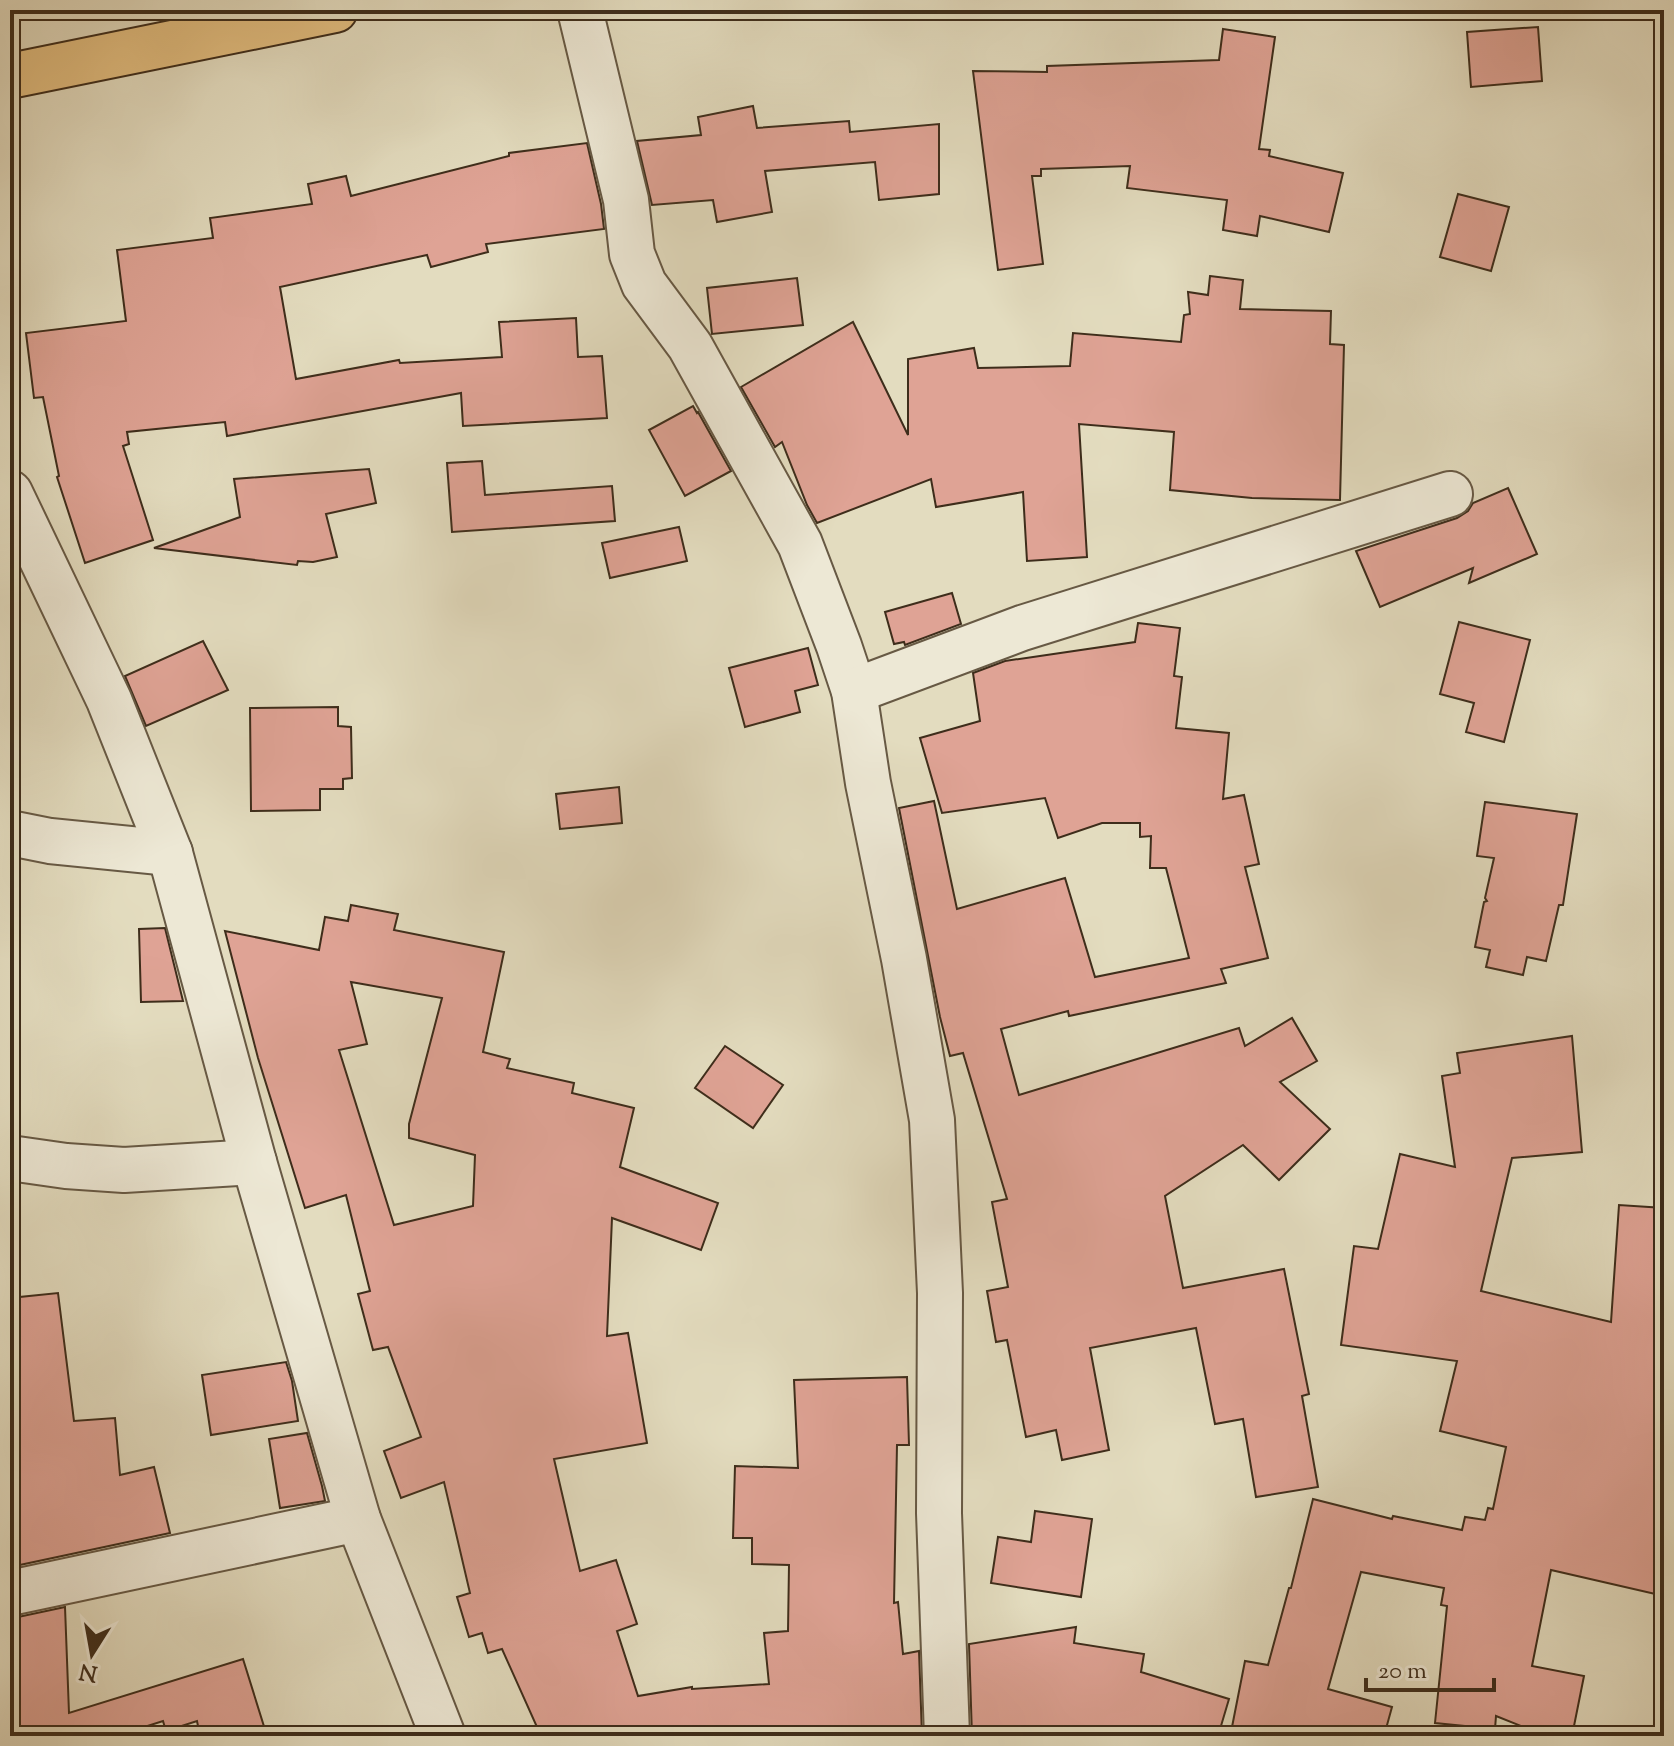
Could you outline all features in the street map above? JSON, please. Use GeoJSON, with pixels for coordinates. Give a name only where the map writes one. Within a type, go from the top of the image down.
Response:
{"type":"FeatureCollection","features":[{"type":"Feature","properties":{"kind":"highway"},"geometry":{"type":"LineString","coordinates":[[10,76],[335,10]]}},
{"type":"Feature","properties":{"kind":"street"},"geometry":{"type":"LineString","coordinates":[[580,10],[626,200],[632,254],[644,284],[690,346],[800,544],[854,691],[868,783],[904,959],[932,1120],[940,1293],[939,1513],[947,1736]]}},
{"type":"Feature","properties":{"kind":"street"},"geometry":{"type":"LineString","coordinates":[[10,493],[109,700],[170,853],[254,1162],[358,1519],[443,1736]]}},
{"type":"Feature","properties":{"kind":"street"},"geometry":{"type":"LineString","coordinates":[[854,691],[1022,628],[1450,494]]}},
{"type":"Feature","properties":{"kind":"street"},"geometry":{"type":"LineString","coordinates":[[10,833],[50,841],[170,853]]}},
{"type":"Feature","properties":{"kind":"street"},"geometry":{"type":"LineString","coordinates":[[10,1158],[124,1170],[254,1162]]}},
{"type":"Feature","properties":{"kind":"street"},"geometry":{"type":"LineString","coordinates":[[10,1593],[358,1519]]}},
{"type":"Feature","properties":{"kind":"building"},"geometry":{"type":"Polygon","coordinates":[[[1538,27],[1542,81],[1471,87],[1467,32],[1538,27]]]}},
{"type":"Feature","properties":{"kind":"building"},"geometry":{"type":"Polygon","coordinates":[[[1223,29],[1275,37],[1259,149],[1270,150],[1269,156],[1343,173],[1329,232],[1260,216],[1257,236],[1223,230],[1227,200],[1127,188],[1130,166],[1041,169],[1041,176],[1032,176],[1043,264],[998,270],[973,71],[1047,72],[1047,66],[1219,60],[1223,29]]]}},
{"type":"Feature","properties":{"kind":"building"},"geometry":{"type":"Polygon","coordinates":[[[753,106],[757,128],[849,121],[850,132],[939,124],[939,194],[879,200],[875,162],[765,171],[772,212],[717,222],[713,200],[652,205],[637,141],[701,135],[698,117],[753,106]]]}},
{"type":"Feature","properties":{"kind":"building"},"geometry":{"type":"Polygon","coordinates":[[[587,143],[604,229],[486,244],[488,252],[431,267],[427,255],[280,287],[296,379],[399,360],[400,363],[502,357],[499,322],[576,318],[578,357],[602,356],[607,418],[463,426],[461,393],[227,436],[225,422],[127,432],[129,444],[123,446],[153,540],[85,563],[57,477],[43,397],[34,398],[26,333],[126,321],[117,250],[213,238],[210,218],[312,204],[308,184],[346,176],[351,196],[509,156],[509,153],[587,143]]]}},
{"type":"Feature","properties":{"kind":"building"},"geometry":{"type":"Polygon","coordinates":[[[1458,194],[1509,207],[1491,271],[1440,257],[1458,194]]]}},
{"type":"Feature","properties":{"kind":"building"},"geometry":{"type":"Polygon","coordinates":[[[1210,276],[1243,280],[1240,309],[1331,311],[1330,344],[1344,345],[1340,500],[1252,498],[1170,490],[1174,432],[1079,424],[1087,557],[1027,561],[1023,492],[936,507],[931,479],[817,523],[782,442],[775,447],[741,387],[853,322],[908,435],[908,359],[974,348],[978,368],[1070,366],[1073,333],[1181,342],[1184,315],[1190,314],[1188,292],[1208,295],[1210,276]]]}},
{"type":"Feature","properties":{"kind":"building"},"geometry":{"type":"Polygon","coordinates":[[[797,278],[803,325],[712,334],[707,288],[797,278]]]}},
{"type":"Feature","properties":{"kind":"building"},"geometry":{"type":"Polygon","coordinates":[[[693,406],[731,471],[685,496],[649,430],[693,406]]]}},
{"type":"Feature","properties":{"kind":"building"},"geometry":{"type":"Polygon","coordinates":[[[482,461],[485,495],[612,486],[615,521],[452,532],[447,463],[482,461]]]}},
{"type":"Feature","properties":{"kind":"building"},"geometry":{"type":"Polygon","coordinates":[[[369,469],[376,503],[326,514],[337,557],[313,562],[298,561],[297,565],[154,548],[240,517],[234,479],[369,469]]]}},
{"type":"Feature","properties":{"kind":"building"},"geometry":{"type":"Polygon","coordinates":[[[1508,488],[1537,554],[1469,583],[1473,568],[1380,607],[1356,551],[1457,518],[1468,511],[1473,503],[1508,488]]]}},
{"type":"Feature","properties":{"kind":"building"},"geometry":{"type":"Polygon","coordinates":[[[679,527],[687,561],[610,578],[602,543],[679,527]]]}},
{"type":"Feature","properties":{"kind":"building"},"geometry":{"type":"Polygon","coordinates":[[[952,593],[961,624],[905,645],[904,642],[894,644],[885,612],[952,593]]]}},
{"type":"Feature","properties":{"kind":"building"},"geometry":{"type":"Polygon","coordinates":[[[1459,622],[1530,640],[1504,742],[1466,732],[1474,703],[1440,694],[1459,622]]]}},
{"type":"Feature","properties":{"kind":"building"},"geometry":{"type":"Polygon","coordinates":[[[1138,623],[1180,628],[1174,676],[1182,677],[1176,728],[1229,733],[1223,799],[1244,795],[1259,864],[1245,867],[1268,958],[1221,969],[1226,983],[1069,1016],[1068,1011],[1001,1029],[1019,1095],[1239,1028],[1245,1046],[1292,1018],[1317,1061],[1280,1082],[1330,1129],[1279,1180],[1243,1145],[1165,1196],[1183,1288],[1284,1269],[1309,1394],[1302,1396],[1318,1487],[1256,1497],[1243,1419],[1215,1424],[1196,1328],[1090,1348],[1109,1450],[1062,1460],[1056,1430],[1026,1437],[1007,1340],[996,1342],[987,1291],[1008,1287],[992,1202],[1007,1199],[963,1053],[950,1056],[899,808],[934,801],[957,909],[1065,878],[1095,977],[1189,958],[1166,868],[1150,868],[1151,836],[1140,837],[1140,823],[1102,823],[1058,838],[1045,798],[942,813],[920,738],[980,721],[973,673],[1005,661],[1135,642],[1138,623]]]}},
{"type":"Feature","properties":{"kind":"building"},"geometry":{"type":"Polygon","coordinates":[[[203,641],[228,690],[146,726],[125,676],[203,641]]]}},
{"type":"Feature","properties":{"kind":"building"},"geometry":{"type":"Polygon","coordinates":[[[808,648],[818,685],[795,691],[800,712],[745,727],[729,668],[808,648]]]}},
{"type":"Feature","properties":{"kind":"building"},"geometry":{"type":"Polygon","coordinates":[[[338,707],[338,726],[351,727],[352,778],[343,779],[343,789],[320,789],[320,810],[251,811],[250,708],[338,707]]]}},
{"type":"Feature","properties":{"kind":"building"},"geometry":{"type":"Polygon","coordinates":[[[619,787],[622,823],[560,829],[556,794],[619,787]]]}},
{"type":"Feature","properties":{"kind":"building"},"geometry":{"type":"Polygon","coordinates":[[[1485,802],[1577,814],[1563,905],[1559,905],[1546,961],[1527,957],[1523,975],[1486,967],[1490,950],[1475,947],[1494,858],[1477,856],[1485,802]]]}},
{"type":"Feature","properties":{"kind":"building"},"geometry":{"type":"Polygon","coordinates":[[[351,905],[398,914],[394,930],[504,952],[483,1052],[510,1059],[507,1068],[574,1083],[572,1093],[634,1108],[620,1167],[718,1203],[701,1250],[612,1218],[607,1336],[628,1333],[647,1443],[554,1459],[580,1571],[616,1560],[637,1624],[617,1631],[638,1696],[692,1687],[769,1684],[764,1633],[788,1631],[789,1565],[752,1564],[752,1538],[733,1538],[735,1466],[798,1468],[794,1380],[907,1377],[909,1445],[897,1445],[894,1603],[898,1602],[903,1654],[919,1651],[922,1736],[541,1736],[502,1649],[488,1653],[482,1633],[469,1637],[457,1597],[470,1593],[444,1482],[401,1498],[384,1451],[421,1437],[388,1347],[373,1350],[358,1294],[370,1291],[346,1195],[305,1208],[258,1058],[225,931],[319,950],[325,917],[348,921],[351,905]],[[351,982],[367,1044],[339,1050],[394,1225],[473,1206],[475,1155],[409,1138],[409,1124],[442,998],[351,982]]]}},
{"type":"Feature","properties":{"kind":"building"},"geometry":{"type":"Polygon","coordinates":[[[165,928],[183,1001],[141,1002],[139,929],[165,928]]]}},
{"type":"Feature","properties":{"kind":"building"},"geometry":{"type":"Polygon","coordinates":[[[1572,1036],[1582,1152],[1512,1158],[1481,1291],[1611,1322],[1619,1205],[1664,1208],[1664,1596],[1551,1570],[1532,1666],[1584,1676],[1572,1736],[1546,1736],[1496,1716],[1495,1729],[1435,1723],[1447,1606],[1441,1605],[1444,1588],[1361,1572],[1328,1689],[1392,1707],[1384,1736],[1278,1736],[1232,1727],[1245,1661],[1268,1665],[1313,1499],[1392,1519],[1393,1516],[1462,1530],[1465,1517],[1485,1520],[1488,1508],[1493,1509],[1506,1447],[1440,1431],[1457,1361],[1341,1345],[1354,1246],[1378,1249],[1400,1154],[1455,1167],[1442,1076],[1460,1073],[1457,1053],[1572,1036]]]}},
{"type":"Feature","properties":{"kind":"building"},"geometry":{"type":"Polygon","coordinates":[[[725,1046],[783,1085],[753,1128],[695,1088],[725,1046]]]}},
{"type":"Feature","properties":{"kind":"building"},"geometry":{"type":"Polygon","coordinates":[[[58,1293],[74,1421],[115,1418],[120,1475],[154,1467],[170,1533],[15,1566],[10,1485],[10,1298],[58,1293]]]}},
{"type":"Feature","properties":{"kind":"building"},"geometry":{"type":"Polygon","coordinates":[[[286,1362],[298,1421],[211,1435],[202,1375],[286,1362]]]}},
{"type":"Feature","properties":{"kind":"building"},"geometry":{"type":"Polygon","coordinates":[[[307,1433],[325,1501],[280,1508],[269,1439],[307,1433]]]}},
{"type":"Feature","properties":{"kind":"building"},"geometry":{"type":"Polygon","coordinates":[[[1035,1511],[1092,1519],[1081,1597],[991,1583],[998,1537],[1031,1542],[1035,1511]]]}},
{"type":"Feature","properties":{"kind":"building"},"geometry":{"type":"Polygon","coordinates":[[[65,1607],[69,1713],[243,1659],[267,1736],[200,1736],[197,1721],[166,1731],[163,1721],[116,1736],[10,1736],[10,1626],[19,1626],[18,1617],[65,1607]]]}},
{"type":"Feature","properties":{"kind":"building"},"geometry":{"type":"Polygon","coordinates":[[[1076,1627],[1074,1643],[1144,1654],[1141,1672],[1229,1699],[1218,1736],[1095,1736],[1042,1727],[1041,1736],[972,1736],[969,1644],[1076,1627]]]}}]}
